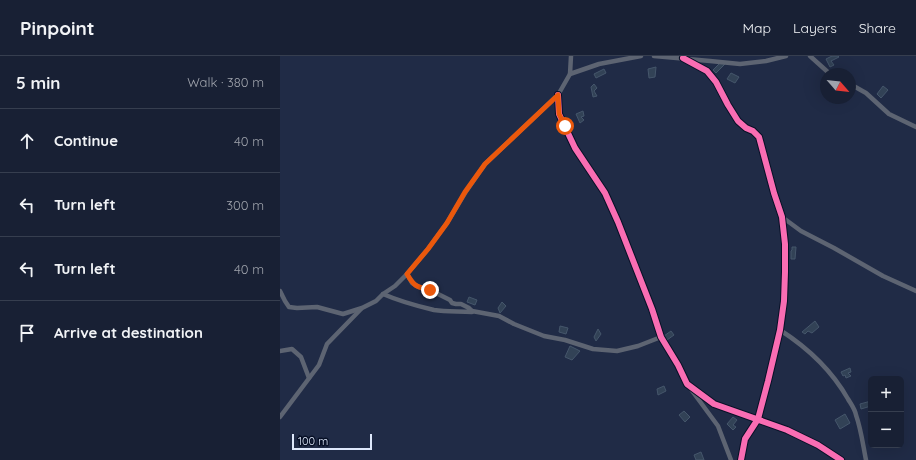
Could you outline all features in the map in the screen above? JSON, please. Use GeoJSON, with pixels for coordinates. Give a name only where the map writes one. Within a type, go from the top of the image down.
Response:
{"type":"FeatureCollection","features":[{"type":"Feature","properties":{"kind":"street"},"geometry":{"type":"LineString","coordinates":[[280,291],[289,306],[297,308],[317,307],[343,314],[362,308],[376,301],[395,286],[428,249],[447,223],[465,192],[485,164],[558,95],[570,74],[570,56]]}},
{"type":"Feature","properties":{"kind":"street"},"geometry":{"type":"LineString","coordinates":[[570,74],[599,64],[641,56]]}},
{"type":"Feature","properties":{"kind":"street"},"geometry":{"type":"LineString","coordinates":[[654,56],[740,64],[766,61],[786,56]]}},
{"type":"Feature","properties":{"kind":"street"},"geometry":{"type":"LineString","coordinates":[[810,56],[823,68]]}},
{"type":"Feature","properties":{"kind":"street"},"geometry":{"type":"LineString","coordinates":[[683,58],[707,71],[716,82],[738,121],[759,137],[774,193],[782,216],[785,244],[785,272],[784,301],[780,330],[758,419],[745,439],[741,460]]}},
{"type":"Feature","properties":{"kind":"street"},"geometry":{"type":"LineString","coordinates":[[856,87],[866,93],[889,114],[916,127]]}},
{"type":"Feature","properties":{"kind":"street"},"geometry":{"type":"LineString","coordinates":[[558,95],[559,114],[575,148],[605,193],[652,309],[661,337],[678,365],[687,384],[718,426],[731,460]]}},
{"type":"Feature","properties":{"kind":"street"},"geometry":{"type":"LineString","coordinates":[[782,216],[801,231],[883,276],[916,291]]}},
{"type":"Feature","properties":{"kind":"street"},"geometry":{"type":"LineString","coordinates":[[407,274],[412,283],[419,287],[430,290],[456,304],[461,304],[470,308],[472,311]]}},
{"type":"Feature","properties":{"kind":"street"},"geometry":{"type":"LineString","coordinates":[[383,294],[434,310],[472,311],[499,316],[514,324],[544,336],[565,340],[593,349],[617,351],[638,346],[661,337]]}},
{"type":"Feature","properties":{"kind":"street"},"geometry":{"type":"LineString","coordinates":[[280,417],[319,365],[327,344],[362,308]]}},
{"type":"Feature","properties":{"kind":"street"},"geometry":{"type":"LineString","coordinates":[[780,330],[798,341],[815,357],[828,370],[842,389],[856,414],[866,460]]}},
{"type":"Feature","properties":{"kind":"street"},"geometry":{"type":"LineString","coordinates":[[280,351],[292,349],[297,353],[301,357],[309,378]]}},
{"type":"Feature","properties":{"kind":"street"},"geometry":{"type":"LineString","coordinates":[[687,384],[714,404],[787,430],[818,445],[841,460]]}},
{"type":"Feature","properties":{"kind":"building"},"geometry":{"type":"Polygon","coordinates":[[[832,56],[839,57],[831,61],[834,65],[830,67],[826,59],[832,56]]]}},
{"type":"Feature","properties":{"kind":"building"},"geometry":{"type":"Polygon","coordinates":[[[720,63],[725,64],[716,73],[713,70],[720,63]]]}},
{"type":"Feature","properties":{"kind":"building"},"geometry":{"type":"Polygon","coordinates":[[[656,67],[655,77],[649,78],[648,69],[656,67]]]}},
{"type":"Feature","properties":{"kind":"building"},"geometry":{"type":"Polygon","coordinates":[[[604,69],[606,73],[596,78],[594,74],[604,69]]]}},
{"type":"Feature","properties":{"kind":"building"},"geometry":{"type":"Polygon","coordinates":[[[731,73],[739,77],[735,83],[727,79],[731,73]]]}},
{"type":"Feature","properties":{"kind":"building"},"geometry":{"type":"Polygon","coordinates":[[[594,84],[597,88],[594,91],[597,96],[593,97],[591,87],[594,84]]]}},
{"type":"Feature","properties":{"kind":"building"},"geometry":{"type":"Polygon","coordinates":[[[883,86],[888,90],[881,98],[877,94],[883,86]]]}},
{"type":"Feature","properties":{"kind":"building"},"geometry":{"type":"Polygon","coordinates":[[[583,111],[584,116],[581,117],[584,120],[580,123],[576,114],[583,111]]]}},
{"type":"Feature","properties":{"kind":"building"},"geometry":{"type":"Polygon","coordinates":[[[792,247],[796,247],[795,259],[791,259],[792,247]]]}},
{"type":"Feature","properties":{"kind":"building"},"geometry":{"type":"Polygon","coordinates":[[[469,297],[477,300],[475,305],[467,302],[469,297]]]}},
{"type":"Feature","properties":{"kind":"building"},"geometry":{"type":"Polygon","coordinates":[[[502,302],[506,306],[500,313],[498,308],[502,302]]]}},
{"type":"Feature","properties":{"kind":"building"},"geometry":{"type":"Polygon","coordinates":[[[815,321],[819,327],[812,333],[808,331],[805,334],[802,332],[815,321]]]}},
{"type":"Feature","properties":{"kind":"building"},"geometry":{"type":"Polygon","coordinates":[[[560,326],[568,328],[566,334],[559,332],[560,326]]]}},
{"type":"Feature","properties":{"kind":"building"},"geometry":{"type":"Polygon","coordinates":[[[598,329],[601,334],[596,341],[594,337],[598,329]]]}},
{"type":"Feature","properties":{"kind":"building"},"geometry":{"type":"Polygon","coordinates":[[[671,331],[674,335],[667,340],[664,336],[671,331]]]}},
{"type":"Feature","properties":{"kind":"building"},"geometry":{"type":"Polygon","coordinates":[[[570,346],[580,351],[572,360],[565,357],[570,346]]]}},
{"type":"Feature","properties":{"kind":"building"},"geometry":{"type":"Polygon","coordinates":[[[850,368],[851,372],[848,373],[851,376],[846,378],[841,372],[850,368]]]}},
{"type":"Feature","properties":{"kind":"building"},"geometry":{"type":"Polygon","coordinates":[[[664,386],[666,391],[658,395],[657,389],[664,386]]]}},
{"type":"Feature","properties":{"kind":"building"},"geometry":{"type":"Polygon","coordinates":[[[868,402],[868,407],[861,409],[860,404],[868,402]]]}},
{"type":"Feature","properties":{"kind":"building"},"geometry":{"type":"Polygon","coordinates":[[[684,411],[690,417],[685,422],[679,415],[684,411]]]}},
{"type":"Feature","properties":{"kind":"building"},"geometry":{"type":"Polygon","coordinates":[[[845,414],[850,423],[840,429],[835,420],[845,414]]]}},
{"type":"Feature","properties":{"kind":"building"},"geometry":{"type":"Polygon","coordinates":[[[733,417],[737,420],[733,425],[736,427],[733,430],[727,424],[733,417]]]}},
{"type":"Feature","properties":{"kind":"building"},"geometry":{"type":"Polygon","coordinates":[[[701,452],[704,460],[696,460],[694,455],[701,452]]]}},
{"type":"Feature","properties":{"kind":"cycle path"},"geometry":{"type":"LineString","coordinates":[[683,58],[707,71],[716,82],[738,121],[759,137],[782,217],[785,244],[785,272],[784,301],[780,330],[758,419],[745,439],[741,460]]}},
{"type":"Feature","properties":{"kind":"cycle path"},"geometry":{"type":"LineString","coordinates":[[558,95],[559,114],[575,148],[605,193],[652,309],[661,337],[678,365],[687,384],[714,404],[787,430],[818,445],[841,460]]}},
{"type":"Feature","properties":{"kind":"route"},"geometry":{"type":"LineString","coordinates":[[430,290],[412,283],[407,274],[447,223],[465,192],[485,164],[558,95],[559,114],[565,126]]}}]}
